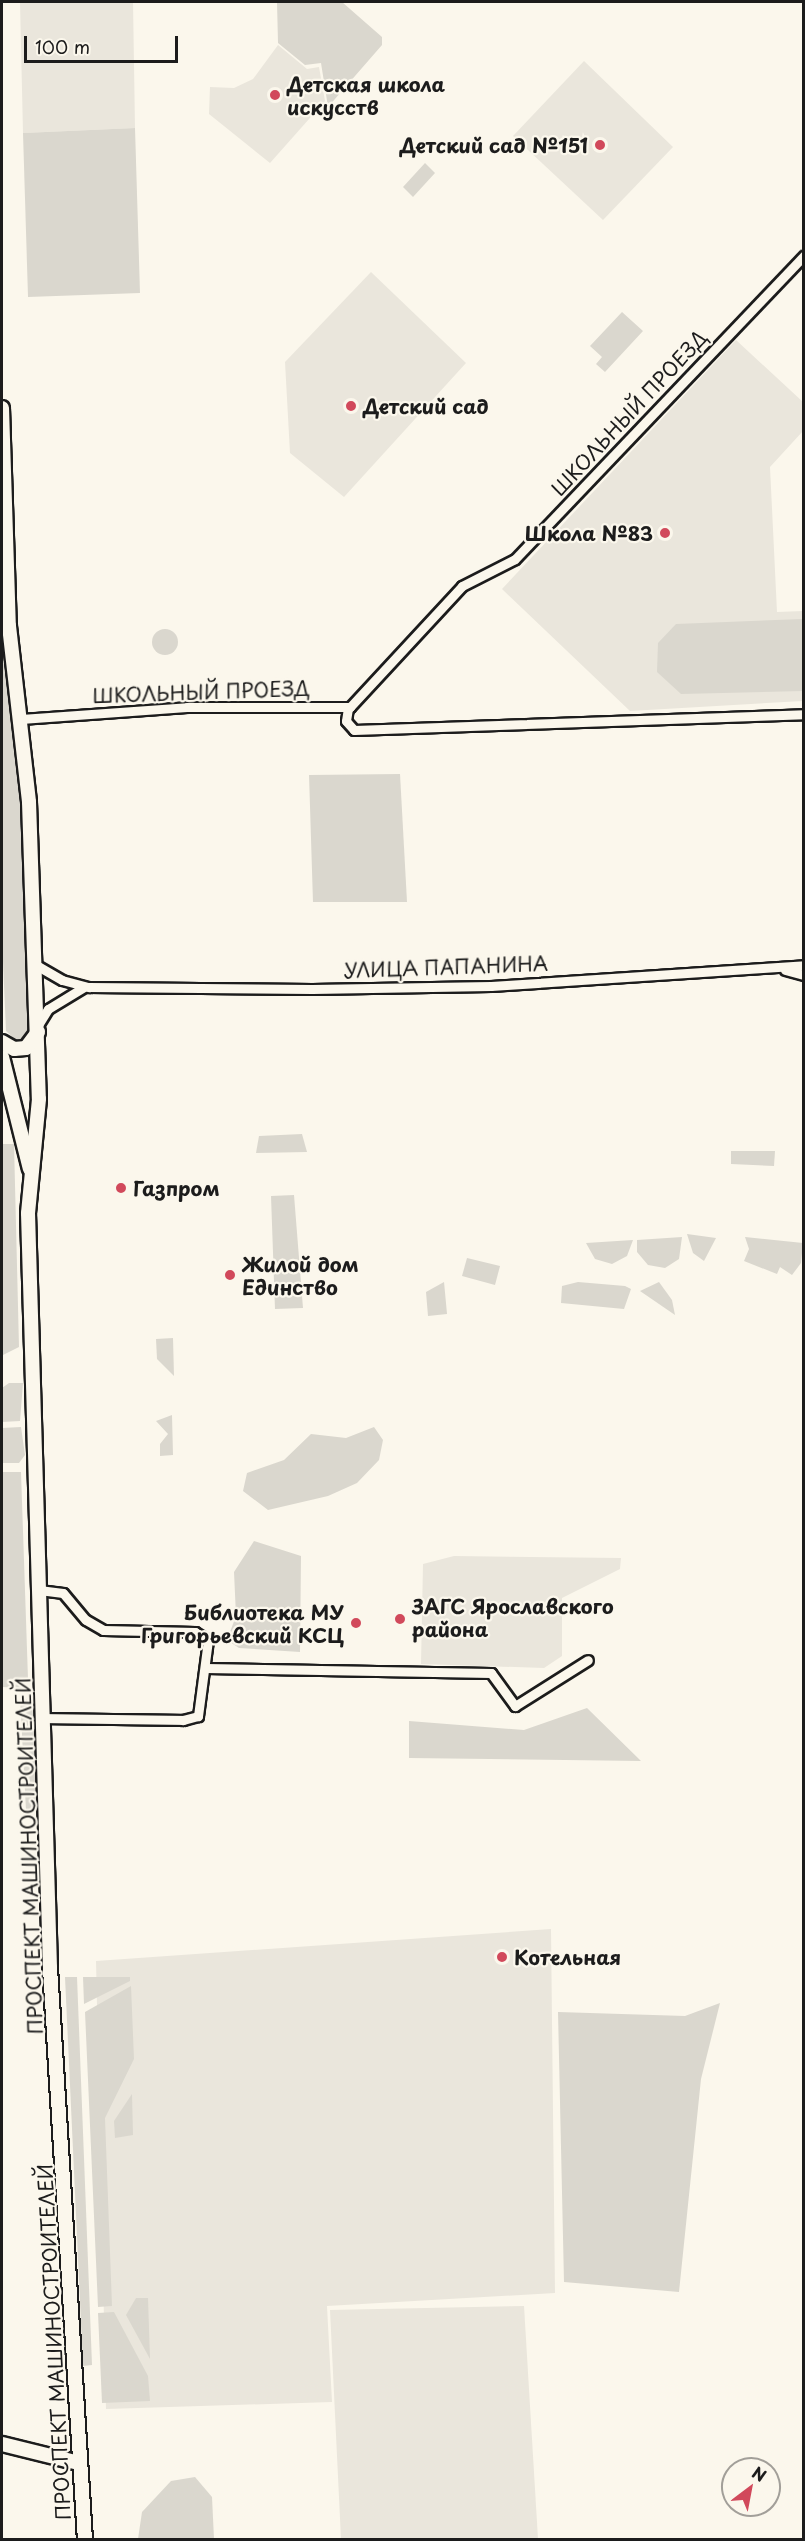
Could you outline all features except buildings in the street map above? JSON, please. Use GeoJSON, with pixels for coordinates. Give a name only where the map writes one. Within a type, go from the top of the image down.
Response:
{"type":"FeatureCollection","features":[{"type":"Feature","properties":{"kind":"street","name":"ШКОЛЬНЫЙ ПРОЕЗД"},"geometry":{"type":"LineString","coordinates":[[21,719],[187,707],[348,708],[462,586],[515,559],[804,255]]}},
{"type":"Feature","properties":{"kind":"street","name":"ПРОСПЕКТ МАШИНОСТРОИТЕЛЕЙ"},"geometry":{"type":"LineString","coordinates":[[2,408],[6,645],[21,719],[38,1027],[38,1132],[31,1171],[39,1590],[50,1968],[85,2540]]}},
{"type":"Feature","properties":{"kind":"street"},"geometry":{"type":"LineString","coordinates":[[348,708],[346,721],[354,730],[804,714]]}},
{"type":"Feature","properties":{"kind":"street","name":"УЛИЦА ПАПАНИНА"},"geometry":{"type":"LineString","coordinates":[[36,965],[67,982],[89,987],[481,986],[804,966]]}},
{"type":"Feature","properties":{"kind":"street"},"geometry":{"type":"LineString","coordinates":[[777,967],[804,975]]}},
{"type":"Feature","properties":{"kind":"street","name":"УЛИЦА ПАПАНИНА"},"geometry":{"type":"LineString","coordinates":[[38,1027],[48,1010],[71,992],[89,987]]}},
{"type":"Feature","properties":{"kind":"street"},"geometry":{"type":"LineString","coordinates":[[2,1042],[14,1049],[26,1048],[35,1041],[38,1027]]}},
{"type":"Feature","properties":{"kind":"street","name":"ПРОСПЕКТ МАШИНОСТРОИТЕЛЕЙ"},"geometry":{"type":"LineString","coordinates":[[2,1057],[31,1171]]}},
{"type":"Feature","properties":{"kind":"street"},"geometry":{"type":"LineString","coordinates":[[39,1590],[63,1593],[86,1620],[103,1630],[201,1633],[208,1640],[198,1716],[183,1720],[44,1718]]}},
{"type":"Feature","properties":{"kind":"street"},"geometry":{"type":"LineString","coordinates":[[206,1668],[491,1673],[515,1706],[588,1660]]}},
{"type":"Feature","properties":{"kind":"street"},"geometry":{"type":"LineString","coordinates":[[2,2444],[79,2463]]}},
{"type":"Feature","properties":{"kind":"shaded area"},"geometry":{"type":"Polygon","coordinates":[[[20,2],[133,2],[135,128],[23,133],[20,2]]]}},
{"type":"Feature","properties":{"kind":"shaded area"},"geometry":{"type":"Polygon","coordinates":[[[277,2],[342,2],[382,37],[382,45],[328,107],[321,63],[305,65],[278,43],[277,2]]]}},
{"type":"Feature","properties":{"kind":"shaded area"},"geometry":{"type":"Polygon","coordinates":[[[278,45],[307,69],[319,67],[325,101],[270,163],[209,114],[210,87],[234,88],[253,79],[278,45]]]}},
{"type":"Feature","properties":{"kind":"shaded area"},"geometry":{"type":"Polygon","coordinates":[[[584,61],[673,147],[603,220],[513,136],[584,61]]]}},
{"type":"Feature","properties":{"kind":"shaded area"},"geometry":{"type":"Polygon","coordinates":[[[135,128],[140,293],[28,297],[23,133],[135,128]]]}},
{"type":"Feature","properties":{"kind":"shaded area"},"geometry":{"type":"Polygon","coordinates":[[[425,163],[435,173],[413,197],[403,187],[425,163]]]}},
{"type":"Feature","properties":{"kind":"shaded area"},"geometry":{"type":"Polygon","coordinates":[[[371,272],[466,363],[344,497],[290,453],[285,362],[371,272]]]}},
{"type":"Feature","properties":{"kind":"shaded area"},"geometry":{"type":"Polygon","coordinates":[[[622,312],[643,331],[605,372],[596,364],[602,357],[590,346],[622,312]]]}},
{"type":"Feature","properties":{"kind":"shaded area","name":"Школа №83"},"geometry":{"type":"Polygon","coordinates":[[[736,340],[803,402],[803,431],[770,467],[777,612],[803,611],[803,701],[630,711],[502,589],[736,340]]]}},
{"type":"Feature","properties":{"kind":"shaded area"},"geometry":{"type":"Polygon","coordinates":[[[803,619],[803,691],[681,694],[657,672],[658,643],[676,624],[803,619]]]}},
{"type":"Feature","properties":{"kind":"shaded area"},"geometry":{"type":"Polygon","coordinates":[[[2,627],[22,803],[30,1031],[18,1042],[6,1031],[2,939],[2,627]]]}},
{"type":"Feature","properties":{"kind":"shaded area"},"geometry":{"type":"Polygon","coordinates":[[[165,629],[174,633],[178,642],[174,651],[165,655],[156,651],[152,642],[156,633],[165,629]]]}},
{"type":"Feature","properties":{"kind":"shaded area"},"geometry":{"type":"Polygon","coordinates":[[[400,774],[407,902],[313,902],[309,775],[400,774]]]}},
{"type":"Feature","properties":{"kind":"shaded area"},"geometry":{"type":"Polygon","coordinates":[[[302,1134],[307,1152],[256,1153],[259,1136],[302,1134]]]}},
{"type":"Feature","properties":{"kind":"shaded area"},"geometry":{"type":"Polygon","coordinates":[[[2,1144],[14,1144],[19,1347],[3,1355],[2,1144]]]}},
{"type":"Feature","properties":{"kind":"shaded area"},"geometry":{"type":"Polygon","coordinates":[[[731,1151],[775,1151],[774,1166],[731,1164],[731,1151]]]}},
{"type":"Feature","properties":{"kind":"shaded area"},"geometry":{"type":"Polygon","coordinates":[[[294,1195],[303,1308],[275,1309],[271,1196],[294,1195]]]}},
{"type":"Feature","properties":{"kind":"shaded area"},"geometry":{"type":"Polygon","coordinates":[[[687,1234],[716,1238],[704,1261],[693,1253],[687,1234]]]}},
{"type":"Feature","properties":{"kind":"shaded area"},"geometry":{"type":"Polygon","coordinates":[[[682,1237],[679,1259],[665,1268],[648,1265],[637,1252],[637,1240],[682,1237]]]}},
{"type":"Feature","properties":{"kind":"shaded area"},"geometry":{"type":"Polygon","coordinates":[[[745,1237],[803,1243],[801,1263],[792,1275],[780,1267],[777,1274],[744,1261],[749,1249],[745,1237]]]}},
{"type":"Feature","properties":{"kind":"shaded area"},"geometry":{"type":"Polygon","coordinates":[[[633,1240],[627,1256],[612,1264],[595,1259],[586,1243],[633,1240]]]}},
{"type":"Feature","properties":{"kind":"shaded area"},"geometry":{"type":"Polygon","coordinates":[[[467,1258],[500,1266],[495,1285],[462,1276],[467,1258]]]}},
{"type":"Feature","properties":{"kind":"shaded area"},"geometry":{"type":"Polygon","coordinates":[[[444,1282],[447,1314],[428,1316],[426,1292],[444,1282]]]}},
{"type":"Feature","properties":{"kind":"shaded area"},"geometry":{"type":"Polygon","coordinates":[[[578,1282],[625,1286],[631,1289],[624,1309],[561,1303],[562,1286],[578,1282]]]}},
{"type":"Feature","properties":{"kind":"shaded area"},"geometry":{"type":"Polygon","coordinates":[[[659,1282],[672,1300],[675,1315],[640,1291],[659,1282]]]}},
{"type":"Feature","properties":{"kind":"shaded area"},"geometry":{"type":"Polygon","coordinates":[[[173,1338],[174,1376],[157,1359],[156,1339],[173,1338]]]}},
{"type":"Feature","properties":{"kind":"shaded area"},"geometry":{"type":"Polygon","coordinates":[[[9,1383],[23,1383],[20,1421],[2,1422],[2,1388],[9,1383]]]}},
{"type":"Feature","properties":{"kind":"shaded area"},"geometry":{"type":"Polygon","coordinates":[[[172,1415],[173,1455],[160,1456],[160,1444],[168,1434],[156,1421],[172,1415]]]}},
{"type":"Feature","properties":{"kind":"shaded area"},"geometry":{"type":"Polygon","coordinates":[[[21,1427],[25,1455],[19,1463],[2,1463],[2,1428],[21,1427]]]}},
{"type":"Feature","properties":{"kind":"shaded area"},"geometry":{"type":"Polygon","coordinates":[[[374,1427],[383,1440],[379,1460],[357,1483],[328,1496],[268,1510],[243,1491],[247,1473],[284,1460],[311,1434],[346,1438],[374,1427]]]}},
{"type":"Feature","properties":{"kind":"shaded area"},"geometry":{"type":"Polygon","coordinates":[[[2,1472],[21,1472],[28,1679],[23,1688],[2,1687],[2,1472]]]}},
{"type":"Feature","properties":{"kind":"shaded area"},"geometry":{"type":"Polygon","coordinates":[[[254,1541],[301,1556],[300,1652],[239,1648],[227,1640],[236,1616],[234,1572],[254,1541]]]}},
{"type":"Feature","properties":{"kind":"shaded area"},"geometry":{"type":"Polygon","coordinates":[[[454,1556],[621,1558],[620,1569],[562,1598],[562,1656],[544,1668],[421,1664],[423,1564],[454,1556]]]}},
{"type":"Feature","properties":{"kind":"shaded area"},"geometry":{"type":"Polygon","coordinates":[[[20,1697],[32,1702],[40,1805],[35,1810],[26,1810],[20,1697]]]}},
{"type":"Feature","properties":{"kind":"shaded area"},"geometry":{"type":"Polygon","coordinates":[[[587,1708],[641,1761],[409,1758],[409,1721],[524,1730],[587,1708]]]}},
{"type":"Feature","properties":{"kind":"shaded area"},"geometry":{"type":"Polygon","coordinates":[[[551,1929],[555,2293],[327,2306],[332,2402],[106,2409],[96,1961],[551,1929]]]}},
{"type":"Feature","properties":{"kind":"shaded area"},"geometry":{"type":"Polygon","coordinates":[[[65,1977],[77,1977],[92,2365],[83,2366],[65,1977]]]}},
{"type":"Feature","properties":{"kind":"shaded area"},"geometry":{"type":"Polygon","coordinates":[[[83,1977],[130,1977],[130,1981],[84,2004],[83,1977]]]}},
{"type":"Feature","properties":{"kind":"shaded area"},"geometry":{"type":"Polygon","coordinates":[[[131,1986],[134,2059],[105,2118],[112,2306],[98,2307],[85,2012],[131,1986]]]}},
{"type":"Feature","properties":{"kind":"shaded area"},"geometry":{"type":"Polygon","coordinates":[[[720,2003],[701,2079],[679,2292],[564,2282],[558,2012],[685,2016],[720,2003]]]}},
{"type":"Feature","properties":{"kind":"shaded area"},"geometry":{"type":"Polygon","coordinates":[[[132,2094],[133,2135],[115,2138],[114,2121],[132,2094]]]}},
{"type":"Feature","properties":{"kind":"shaded area"},"geometry":{"type":"Polygon","coordinates":[[[136,2298],[148,2298],[150,2359],[126,2315],[136,2298]]]}},
{"type":"Feature","properties":{"kind":"shaded area"},"geometry":{"type":"Polygon","coordinates":[[[524,2306],[538,2539],[341,2539],[330,2310],[524,2306]]]}},
{"type":"Feature","properties":{"kind":"shaded area"},"geometry":{"type":"Polygon","coordinates":[[[114,2312],[148,2376],[150,2401],[102,2403],[98,2313],[114,2312]]]}},
{"type":"Feature","properties":{"kind":"shaded area"},"geometry":{"type":"Polygon","coordinates":[[[195,2477],[212,2497],[214,2539],[138,2539],[142,2512],[171,2481],[195,2477]]]}},
{"type":"Feature","properties":{"kind":"place","name":"Детская школа искусств"},"geometry":{"type":"Point","coordinates":[275,95]}},
{"type":"Feature","properties":{"kind":"place","name":"Детский сад №151"},"geometry":{"type":"Point","coordinates":[600,145]}},
{"type":"Feature","properties":{"kind":"place","name":"Детский сад"},"geometry":{"type":"Point","coordinates":[351,406]}},
{"type":"Feature","properties":{"kind":"place","name":"Школа №83"},"geometry":{"type":"Point","coordinates":[665,533]}},
{"type":"Feature","properties":{"kind":"place","name":"Газпром"},"geometry":{"type":"Point","coordinates":[121,1188]}},
{"type":"Feature","properties":{"kind":"place","name":"Жилой дом Единство"},"geometry":{"type":"Point","coordinates":[230,1275]}},
{"type":"Feature","properties":{"kind":"place","name":"ЗАГС Ярославского района"},"geometry":{"type":"Point","coordinates":[400,1619]}},
{"type":"Feature","properties":{"kind":"place","name":"Библиотека МУ Григорьевский КСЦ"},"geometry":{"type":"Point","coordinates":[356,1623]}},
{"type":"Feature","properties":{"kind":"place","name":"Котельная"},"geometry":{"type":"Point","coordinates":[502,1957]}}]}
